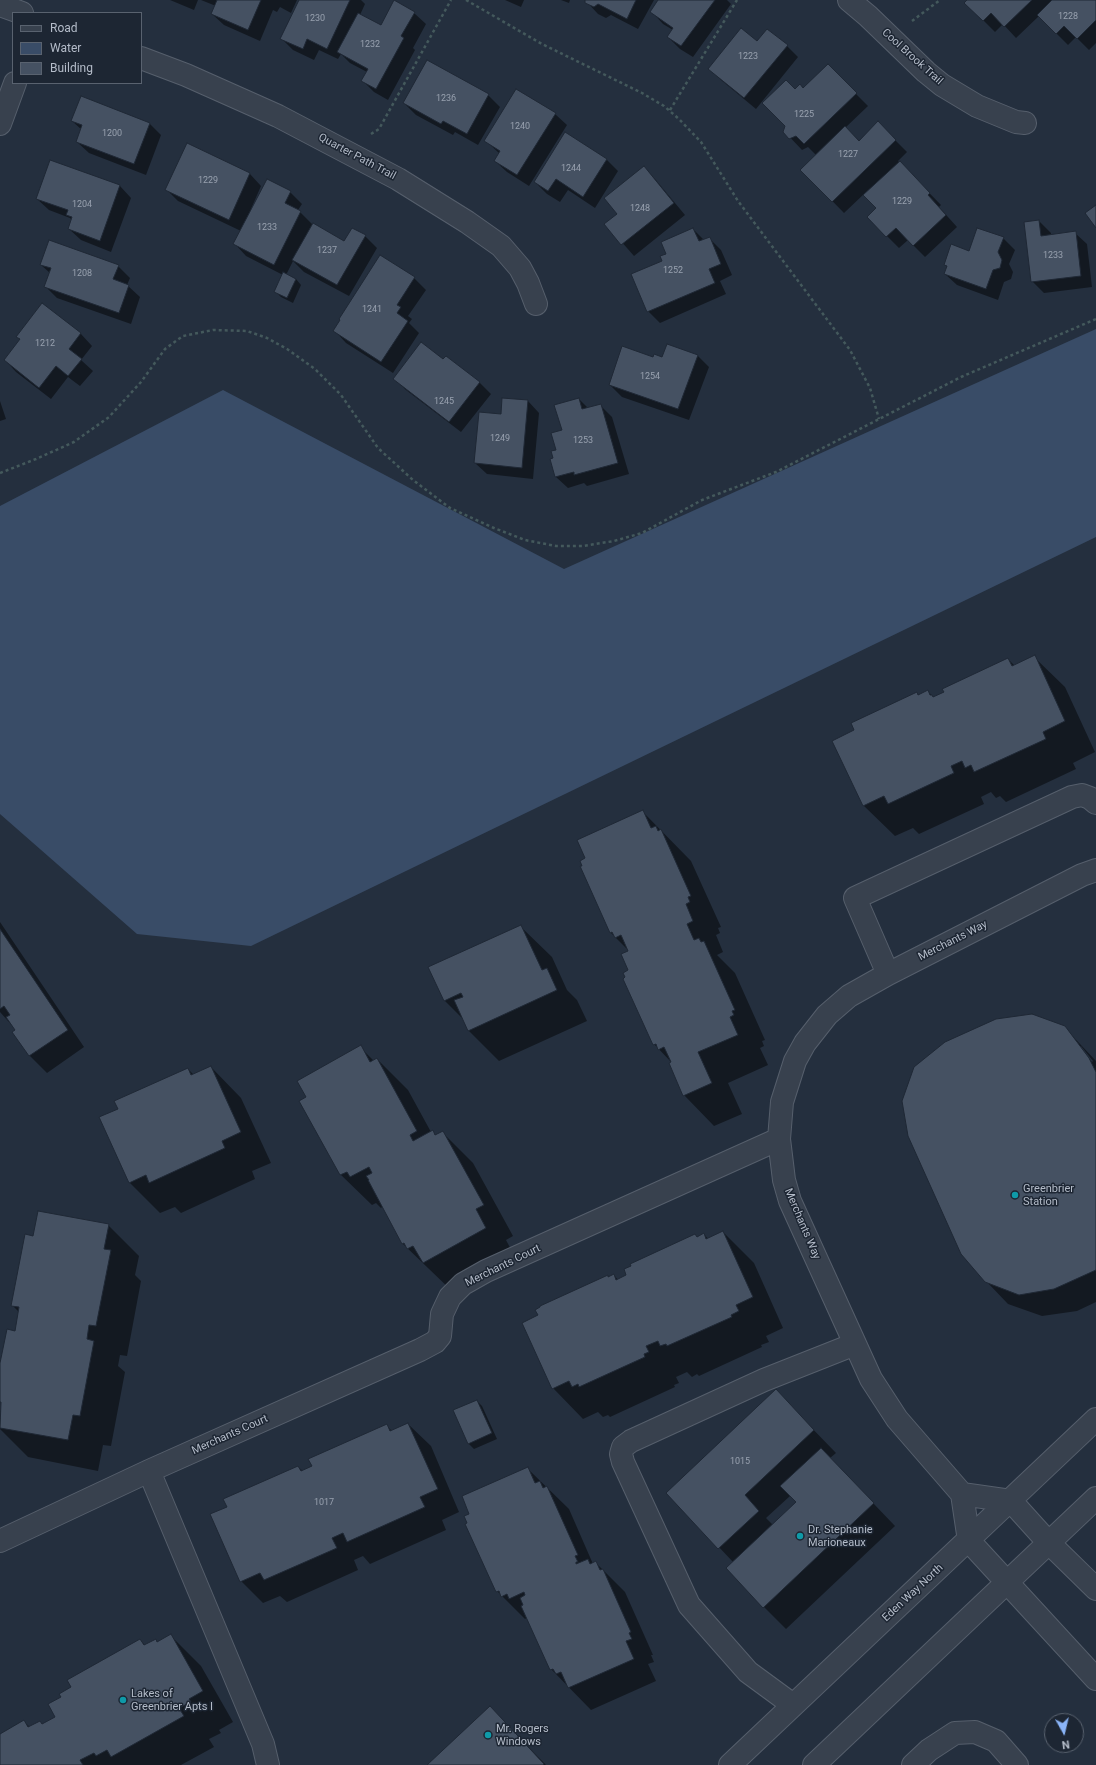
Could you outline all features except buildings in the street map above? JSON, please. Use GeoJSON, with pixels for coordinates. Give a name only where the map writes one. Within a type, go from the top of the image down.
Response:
{"type":"FeatureCollection","features":[{"type":"Feature","properties":{"kind":"street","name":"Cool Brook Trail"},"geometry":{"type":"LineString","coordinates":[[849,0],[942,85],[977,106],[1016,122],[1026,123]]}},
{"type":"Feature","properties":{"kind":"street"},"geometry":{"type":"LineString","coordinates":[[0,5],[19,12]]}},
{"type":"Feature","properties":{"kind":"street","name":"Quarter Path Trail"},"geometry":{"type":"LineString","coordinates":[[142,58],[186,75],[278,116],[398,178],[467,222],[501,246],[520,268],[528,283],[536,304]]}},
{"type":"Feature","properties":{"kind":"street"},"geometry":{"type":"LineString","coordinates":[[0,124],[16,84]]}},
{"type":"Feature","properties":{"kind":"street"},"geometry":{"type":"LineString","coordinates":[[888,974],[855,898],[1072,797],[1082,795],[1090,798],[1096,803]]}},
{"type":"Feature","properties":{"kind":"street","name":"Merchants Way"},"geometry":{"type":"LineString","coordinates":[[962,1494],[897,1419],[871,1379],[790,1201],[784,1180],[779,1139],[782,1102],[795,1061],[805,1043],[827,1016],[848,996],[1082,875],[1096,870]]}},
{"type":"Feature","properties":{"kind":"street","name":"Merchants Court"},"geometry":{"type":"LineString","coordinates":[[0,1541],[149,1471],[435,1342],[440,1336],[442,1314],[450,1297],[463,1284],[486,1272],[779,1139]]}},
{"type":"Feature","properties":{"kind":"street"},"geometry":{"type":"LineString","coordinates":[[793,1705],[748,1672],[689,1605],[623,1462],[621,1454],[623,1446],[631,1441],[764,1380],[855,1344]]}},
{"type":"Feature","properties":{"kind":"street","name":"Eden Way North"},"geometry":{"type":"LineString","coordinates":[[730,1765],[1096,1419]]}},
{"type":"Feature","properties":{"kind":"street"},"geometry":{"type":"LineString","coordinates":[[149,1471],[263,1744],[268,1765]]}},
{"type":"Feature","properties":{"kind":"street"},"geometry":{"type":"LineString","coordinates":[[1096,1589],[1048,1542],[1010,1501],[962,1494],[969,1540],[1096,1679]]}},
{"type":"Feature","properties":{"kind":"street"},"geometry":{"type":"LineString","coordinates":[[814,1765],[1096,1498]]}},
{"type":"Feature","properties":{"kind":"street"},"geometry":{"type":"LineString","coordinates":[[913,1765],[930,1750],[955,1733],[975,1732],[996,1741],[1017,1765]]}},
{"type":"Feature","properties":{"kind":"path"},"geometry":{"type":"LineString","coordinates":[[366,137],[379,130],[451,0]]}},
{"type":"Feature","properties":{"kind":"path"},"geometry":{"type":"LineString","coordinates":[[466,0],[542,44],[642,93],[670,110],[701,142],[738,201],[850,350],[870,388],[879,419]]}},
{"type":"Feature","properties":{"kind":"path"},"geometry":{"type":"LineString","coordinates":[[670,110],[737,0]]}},
{"type":"Feature","properties":{"kind":"path"},"geometry":{"type":"LineString","coordinates":[[891,38],[940,0]]}},
{"type":"Feature","properties":{"kind":"path"},"geometry":{"type":"LineString","coordinates":[[0,473],[74,442],[109,417],[141,382],[165,349],[183,336],[213,330],[247,331],[266,338],[287,349],[315,369],[341,395],[378,448],[413,480],[450,508],[525,540],[556,546],[583,546],[614,541],[642,532],[702,500],[776,472],[961,377],[1096,319]]}},
{"type":"Feature","properties":{"kind":"water"},"geometry":{"type":"Polygon","coordinates":[[[1096,329],[1096,537],[251,946],[137,934],[0,814],[0,506],[223,390],[564,569],[1096,329]]]}},
{"type":"Feature","properties":{"kind":"place","name":"Greenbrier Station"},"geometry":{"type":"Point","coordinates":[1015,1195]}},
{"type":"Feature","properties":{"kind":"place","name":"Dr. Stephanie Marioneaux"},"geometry":{"type":"Point","coordinates":[800,1536]}},
{"type":"Feature","properties":{"kind":"place","name":"Lakes of Greenbrier Apts I"},"geometry":{"type":"Point","coordinates":[123,1700]}},
{"type":"Feature","properties":{"kind":"place","name":"Mr. Rogers Windows"},"geometry":{"type":"Point","coordinates":[488,1735]}}]}
